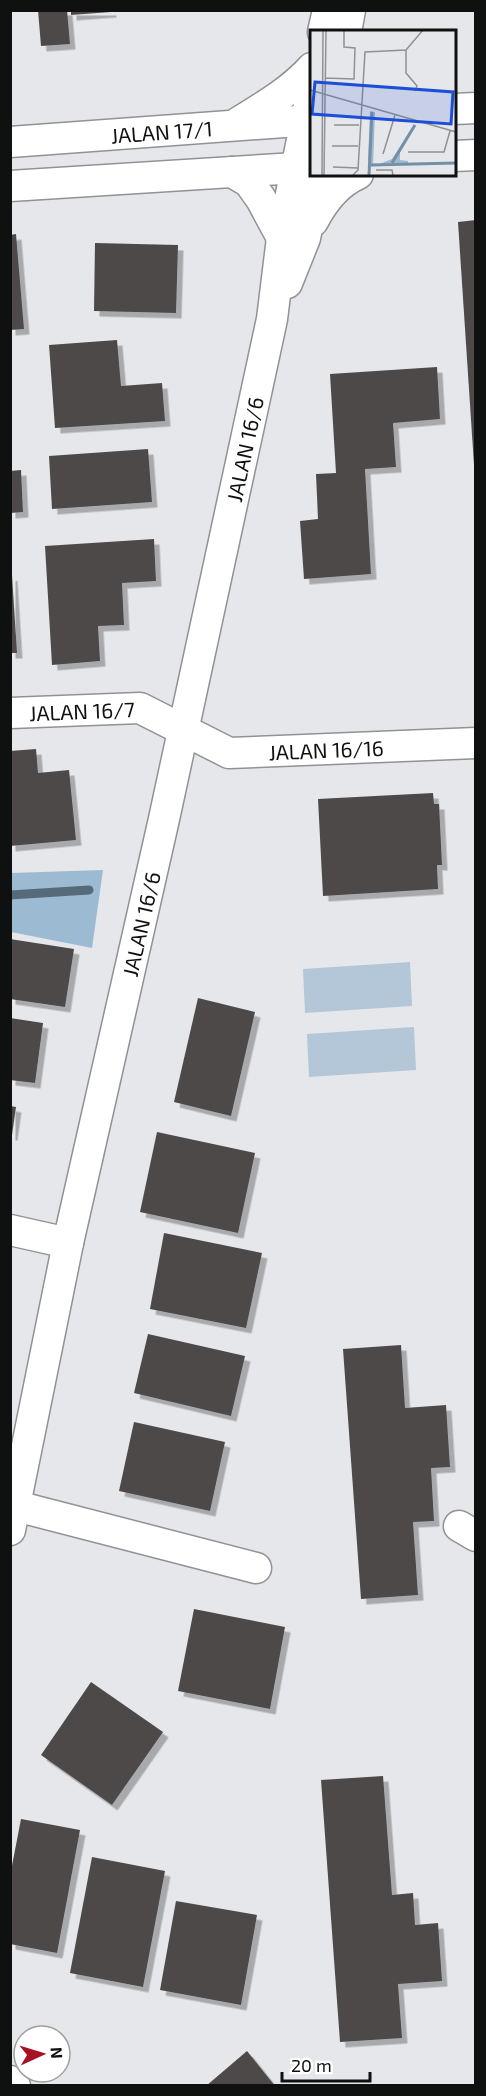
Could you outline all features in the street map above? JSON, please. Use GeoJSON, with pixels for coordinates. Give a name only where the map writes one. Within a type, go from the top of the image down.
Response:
{"type":"FeatureCollection","features":[{"type":"Feature","properties":{"kind":"street"},"geometry":{"type":"LineString","coordinates":[[324,30],[328,10]]}},
{"type":"Feature","properties":{"kind":"street"},"geometry":{"type":"LineString","coordinates":[[346,30],[350,10]]}},
{"type":"Feature","properties":{"kind":"street"},"geometry":{"type":"LineString","coordinates":[[350,10],[351,30]]}},
{"type":"Feature","properties":{"kind":"street"},"geometry":{"type":"LineString","coordinates":[[234,126],[278,98],[310,70]]}},
{"type":"Feature","properties":{"kind":"street"},"geometry":{"type":"LineString","coordinates":[[456,109],[476,108]]}},
{"type":"Feature","properties":{"kind":"street","name":"JALAN 17/1"},"geometry":{"type":"LineString","coordinates":[[10,142],[234,126],[310,110]]}},
{"type":"Feature","properties":{"kind":"street","name":"JALAN 16/6"},"geometry":{"type":"LineString","coordinates":[[13,1518],[68,1243],[272,319],[308,170],[310,110]]}},
{"type":"Feature","properties":{"kind":"street"},"geometry":{"type":"LineString","coordinates":[[456,156],[476,155]]}},
{"type":"Feature","properties":{"kind":"street"},"geometry":{"type":"LineString","coordinates":[[10,186],[232,172],[308,170]]}},
{"type":"Feature","properties":{"kind":"street"},"geometry":{"type":"LineString","coordinates":[[232,172],[249,182],[293,238],[338,187],[355,176]]}},
{"type":"Feature","properties":{"kind":"street","name":"JALAN 16/7"},"geometry":{"type":"LineString","coordinates":[[10,713],[140,708],[183,730]]}},
{"type":"Feature","properties":{"kind":"street","name":"JALAN 16/16"},"geometry":{"type":"LineString","coordinates":[[183,730],[229,753],[476,743]]}},
{"type":"Feature","properties":{"kind":"street"},"geometry":{"type":"LineString","coordinates":[[10,1230],[68,1243]]}},
{"type":"Feature","properties":{"kind":"street"},"geometry":{"type":"LineString","coordinates":[[13,1518],[256,1568]]}},
{"type":"Feature","properties":{"kind":"street"},"geometry":{"type":"LineString","coordinates":[[10,2080],[15,2085]]}},
{"type":"Feature","properties":{"kind":"shaded area"},"geometry":{"type":"Polygon","coordinates":[[[103,870],[92,948],[11,932],[11,873],[103,870]]]}},
{"type":"Feature","properties":{"kind":"shaded area"},"geometry":{"type":"Polygon","coordinates":[[[410,962],[412,1006],[305,1013],[303,969],[410,962]]]}},
{"type":"Feature","properties":{"kind":"shaded area"},"geometry":{"type":"Polygon","coordinates":[[[414,1027],[416,1070],[309,1077],[307,1034],[414,1027]]]}},
{"type":"Feature","properties":{"kind":"building"},"geometry":{"type":"Polygon","coordinates":[[[38,10],[67,10],[70,44],[41,46],[38,10]]]}},
{"type":"Feature","properties":{"kind":"building"},"geometry":{"type":"Polygon","coordinates":[[[71,10],[111,10],[111,12],[71,15],[71,10]]]}},
{"type":"Feature","properties":{"kind":"building"},"geometry":{"type":"Polygon","coordinates":[[[476,220],[476,465],[474,465],[458,222],[476,220]]]}},
{"type":"Feature","properties":{"kind":"building"},"geometry":{"type":"Polygon","coordinates":[[[16,234],[24,329],[10,330],[10,235],[16,234]]]}},
{"type":"Feature","properties":{"kind":"building"},"geometry":{"type":"Polygon","coordinates":[[[95,243],[178,245],[176,313],[94,311],[95,243]]]}},
{"type":"Feature","properties":{"kind":"building"},"geometry":{"type":"Polygon","coordinates":[[[117,340],[121,386],[162,383],[165,421],[55,428],[49,345],[117,340]]]}},
{"type":"Feature","properties":{"kind":"building"},"geometry":{"type":"Polygon","coordinates":[[[437,367],[440,419],[393,423],[396,467],[365,469],[371,574],[304,579],[300,521],[318,519],[316,474],[336,473],[330,374],[437,367]]]}},
{"type":"Feature","properties":{"kind":"building"},"geometry":{"type":"Polygon","coordinates":[[[148,449],[152,502],[52,509],[49,456],[148,449]]]}},
{"type":"Feature","properties":{"kind":"building"},"geometry":{"type":"Polygon","coordinates":[[[21,470],[23,512],[10,513],[10,471],[21,470]]]}},
{"type":"Feature","properties":{"kind":"building"},"geometry":{"type":"Polygon","coordinates":[[[154,539],[156,581],[122,583],[124,625],[98,626],[100,661],[52,665],[45,546],[154,539]]]}},
{"type":"Feature","properties":{"kind":"building"},"geometry":{"type":"Polygon","coordinates":[[[12,575],[17,653],[10,653],[10,576],[12,575]]]}},
{"type":"Feature","properties":{"kind":"building"},"geometry":{"type":"Polygon","coordinates":[[[36,749],[38,773],[69,770],[76,840],[10,846],[10,751],[36,749]]]}},
{"type":"Feature","properties":{"kind":"building"},"geometry":{"type":"Polygon","coordinates":[[[433,793],[434,804],[439,804],[442,865],[437,865],[438,889],[323,896],[318,799],[433,793]]]}},
{"type":"Feature","properties":{"kind":"building"},"geometry":{"type":"Polygon","coordinates":[[[10,939],[74,949],[65,1007],[10,999],[10,939]]]}},
{"type":"Feature","properties":{"kind":"building"},"geometry":{"type":"Polygon","coordinates":[[[198,998],[255,1012],[231,1116],[174,1102],[198,998]]]}},
{"type":"Feature","properties":{"kind":"building"},"geometry":{"type":"Polygon","coordinates":[[[10,1018],[43,1023],[35,1083],[10,1080],[10,1018]]]}},
{"type":"Feature","properties":{"kind":"building"},"geometry":{"type":"Polygon","coordinates":[[[10,1106],[16,1107],[12,1135],[10,1135],[10,1106]]]}},
{"type":"Feature","properties":{"kind":"building"},"geometry":{"type":"Polygon","coordinates":[[[157,1132],[255,1153],[238,1233],[140,1212],[157,1132]]]}},
{"type":"Feature","properties":{"kind":"building"},"geometry":{"type":"Polygon","coordinates":[[[164,1233],[262,1253],[246,1328],[150,1309],[164,1233]]]}},
{"type":"Feature","properties":{"kind":"building"},"geometry":{"type":"Polygon","coordinates":[[[148,1334],[245,1356],[231,1416],[134,1393],[148,1334]]]}},
{"type":"Feature","properties":{"kind":"building"},"geometry":{"type":"Polygon","coordinates":[[[401,1345],[405,1408],[446,1405],[450,1467],[431,1468],[434,1521],[413,1522],[418,1595],[361,1599],[343,1349],[401,1345]]]}},
{"type":"Feature","properties":{"kind":"building"},"geometry":{"type":"Polygon","coordinates":[[[134,1422],[225,1442],[210,1511],[119,1491],[134,1422]]]}},
{"type":"Feature","properties":{"kind":"building"},"geometry":{"type":"Polygon","coordinates":[[[194,1609],[285,1627],[270,1709],[178,1691],[194,1609]]]}},
{"type":"Feature","properties":{"kind":"building"},"geometry":{"type":"Polygon","coordinates":[[[91,1682],[163,1732],[112,1805],[41,1755],[91,1682]]]}},
{"type":"Feature","properties":{"kind":"building"},"geometry":{"type":"Polygon","coordinates":[[[383,1776],[392,1895],[413,1893],[415,1925],[438,1923],[442,1981],[398,1984],[402,2038],[340,2042],[321,1780],[383,1776]]]}},
{"type":"Feature","properties":{"kind":"building"},"geometry":{"type":"Polygon","coordinates":[[[21,1819],[80,1830],[57,1953],[10,1944],[10,1876],[21,1819]]]}},
{"type":"Feature","properties":{"kind":"building"},"geometry":{"type":"Polygon","coordinates":[[[92,1857],[165,1871],[143,1987],[70,1973],[92,1857]]]}},
{"type":"Feature","properties":{"kind":"building"},"geometry":{"type":"Polygon","coordinates":[[[176,1901],[257,1915],[241,2005],[160,1990],[176,1901]]]}},
{"type":"Feature","properties":{"kind":"building"},"geometry":{"type":"Polygon","coordinates":[[[247,2051],[275,2086],[206,2086],[247,2051]]]}},
{"type":"Feature","properties":{"kind":"waterway"},"geometry":{"type":"LineString","coordinates":[[10,895],[89,890]]}}]}
